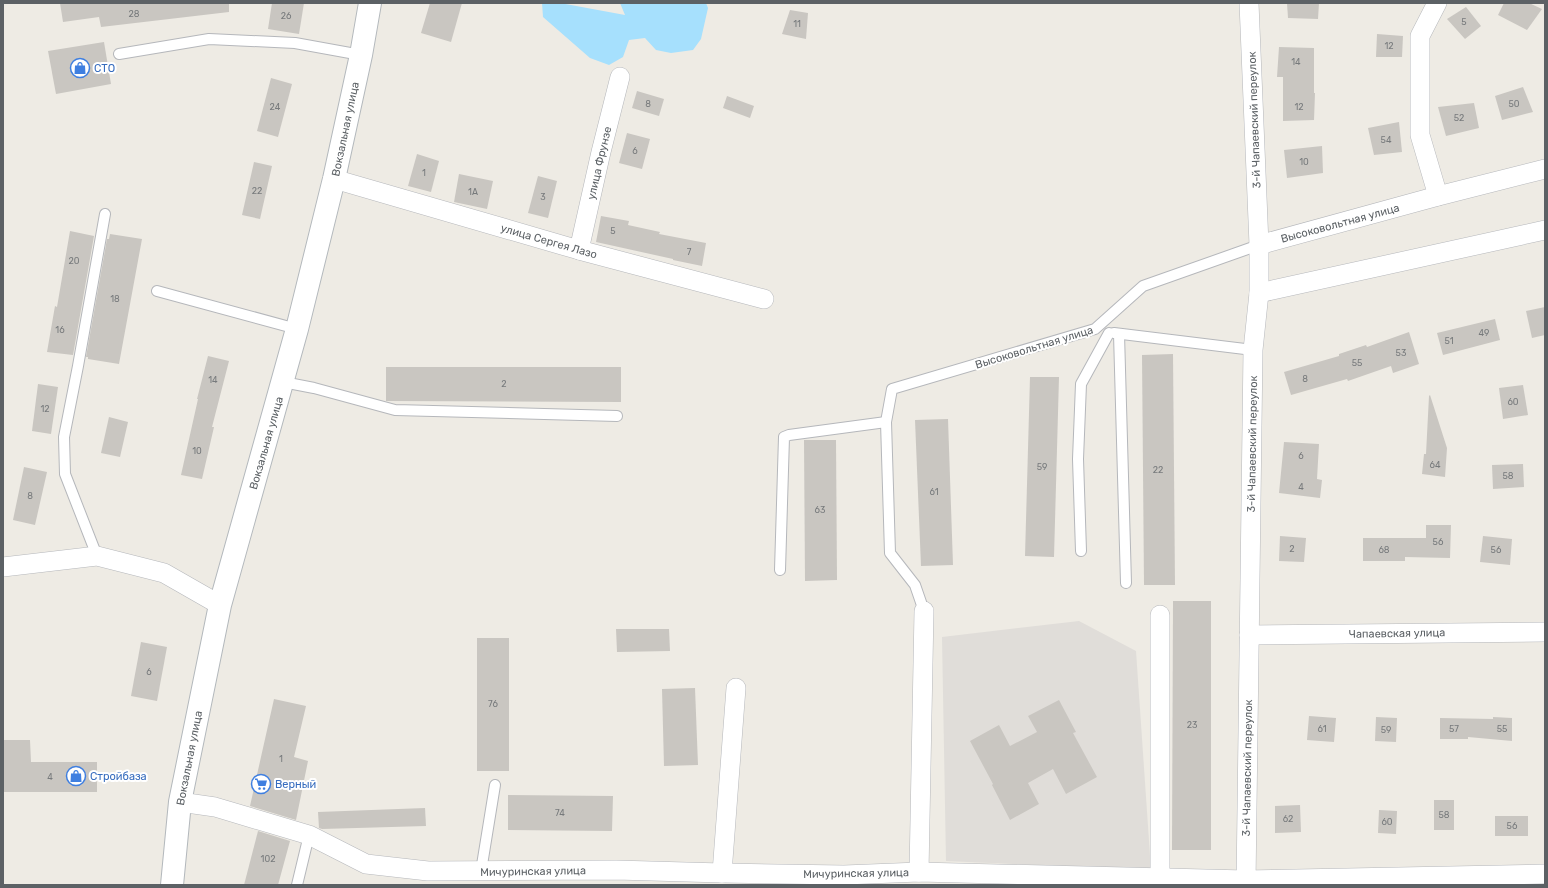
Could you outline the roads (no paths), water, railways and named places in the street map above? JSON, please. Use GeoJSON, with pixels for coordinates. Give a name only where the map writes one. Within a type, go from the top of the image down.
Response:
{"type":"FeatureCollection","features":[{"type":"Feature","properties":{"kind":"main road","name":"Вокзальная улица"},"geometry":{"type":"LineString","coordinates":[[172,885],[180,802],[220,605],[284,382],[334,179],[361,54],[370,3]]}},
{"type":"Feature","properties":{"kind":"street","name":"3-й Чапаевский переулок"},"geometry":{"type":"LineString","coordinates":[[1246,883],[1253,350],[1259,293],[1259,245],[1248,3]]}},
{"type":"Feature","properties":{"kind":"street"},"geometry":{"type":"LineString","coordinates":[[1437,3],[1420,36],[1420,135],[1438,196]]}},
{"type":"Feature","properties":{"kind":"street","name":"улица Фрунзе"},"geometry":{"type":"LineString","coordinates":[[579,250],[620,77]]}},
{"type":"Feature","properties":{"kind":"street","name":"Высоковольтная улица"},"geometry":{"type":"LineString","coordinates":[[1259,245],[1545,168]]}},
{"type":"Feature","properties":{"kind":"street","name":"улица Сергея Лазо"},"geometry":{"type":"LineString","coordinates":[[334,179],[579,250],[764,298]]}},
{"type":"Feature","properties":{"kind":"street"},"geometry":{"type":"LineString","coordinates":[[1259,293],[1545,230]]}},
{"type":"Feature","properties":{"kind":"street"},"geometry":{"type":"LineString","coordinates":[[3,567],[97,556],[164,573],[220,605]]}},
{"type":"Feature","properties":{"kind":"street"},"geometry":{"type":"LineString","coordinates":[[919,872],[924,611]]}},
{"type":"Feature","properties":{"kind":"street"},"geometry":{"type":"LineString","coordinates":[[1160,616],[1160,879]]}},
{"type":"Feature","properties":{"kind":"street","name":"Чапаевская улица"},"geometry":{"type":"LineString","coordinates":[[1249,635],[1545,632]]}},
{"type":"Feature","properties":{"kind":"street"},"geometry":{"type":"LineString","coordinates":[[722,873],[736,688]]}},
{"type":"Feature","properties":{"kind":"street","name":"Мичуринская улица"},"geometry":{"type":"LineString","coordinates":[[180,802],[215,807],[309,835],[366,864],[428,871],[481,872],[616,870],[722,873],[844,880],[919,872],[1024,880],[1160,879],[1246,883],[1545,874]]}},
{"type":"Feature","properties":{"kind":"lane"},"geometry":{"type":"LineString","coordinates":[[120,54],[209,39],[295,43],[361,54]]}},
{"type":"Feature","properties":{"kind":"lane"},"geometry":{"type":"LineString","coordinates":[[97,556],[65,474],[64,437],[105,214]]}},
{"type":"Feature","properties":{"kind":"lane","name":"Высоковольтная улица"},"geometry":{"type":"LineString","coordinates":[[924,611],[915,585],[890,553],[886,422],[892,389],[1096,329],[1143,286],[1259,245]]}},
{"type":"Feature","properties":{"kind":"lane"},"geometry":{"type":"LineString","coordinates":[[157,291],[297,329]]}},
{"type":"Feature","properties":{"kind":"lane"},"geometry":{"type":"LineString","coordinates":[[1096,329],[1109,333],[1253,350]]}},
{"type":"Feature","properties":{"kind":"lane"},"geometry":{"type":"LineString","coordinates":[[1081,551],[1078,459],[1081,384],[1109,333]]}},
{"type":"Feature","properties":{"kind":"lane"},"geometry":{"type":"LineString","coordinates":[[1119,334],[1126,584]]}},
{"type":"Feature","properties":{"kind":"lane"},"geometry":{"type":"LineString","coordinates":[[284,382],[314,388],[395,410],[617,416]]}},
{"type":"Feature","properties":{"kind":"lane"},"geometry":{"type":"LineString","coordinates":[[780,570],[784,437],[789,435],[886,422]]}},
{"type":"Feature","properties":{"kind":"lane"},"geometry":{"type":"LineString","coordinates":[[481,872],[495,785]]}},
{"type":"Feature","properties":{"kind":"lane"},"geometry":{"type":"LineString","coordinates":[[297,885],[309,835]]}},
{"type":"Feature","properties":{"kind":"water"},"geometry":{"type":"Polygon","coordinates":[[[542,3],[560,3],[625,15],[620,3],[706,3],[708,8],[701,39],[693,50],[671,53],[656,50],[645,38],[629,40],[623,57],[609,65],[590,58],[543,17],[542,3]]]}},
{"type":"Feature","properties":{"kind":"place","name":"СТО"},"geometry":{"type":"Point","coordinates":[80,68]}},
{"type":"Feature","properties":{"kind":"place","name":"Стройбаза"},"geometry":{"type":"Point","coordinates":[76,776]}},
{"type":"Feature","properties":{"kind":"place","name":"Верный"},"geometry":{"type":"Point","coordinates":[261,784]}}]}
